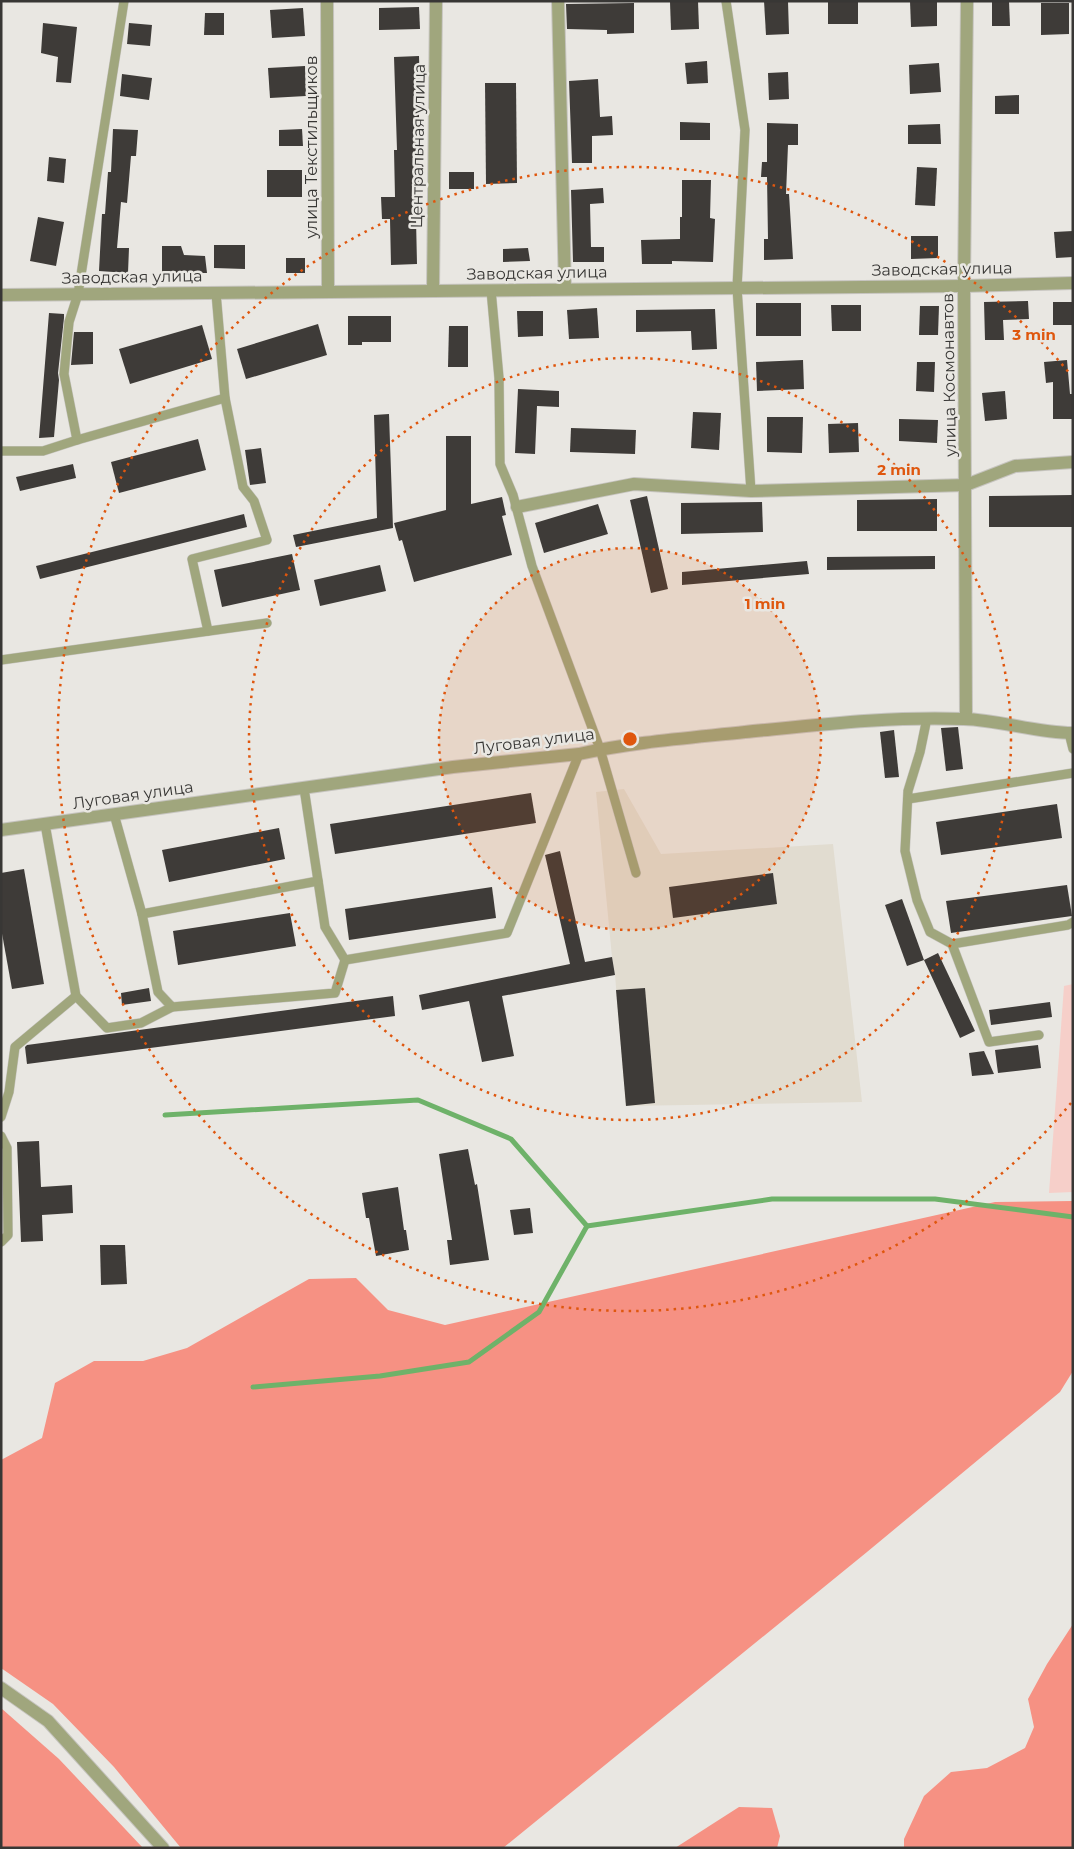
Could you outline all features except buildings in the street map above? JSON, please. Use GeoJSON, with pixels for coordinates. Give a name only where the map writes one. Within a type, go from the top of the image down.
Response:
{"type":"FeatureCollection","features":[{"type":"Feature","properties":{"kind":"street","name":"улица Текстильщиков"},"geometry":{"type":"LineString","coordinates":[[327,1],[328,292]]}},
{"type":"Feature","properties":{"kind":"street","name":"Центральная улица"},"geometry":{"type":"LineString","coordinates":[[433,291],[436,1]]}},
{"type":"Feature","properties":{"kind":"street"},"geometry":{"type":"LineString","coordinates":[[558,1],[565,289]]}},
{"type":"Feature","properties":{"kind":"street","name":"улица Космонавтов"},"geometry":{"type":"LineString","coordinates":[[966,719],[964,286],[967,1]]}},
{"type":"Feature","properties":{"kind":"street","name":"Заводская улица"},"geometry":{"type":"LineString","coordinates":[[1,295],[964,286],[1073,283]]}},
{"type":"Feature","properties":{"kind":"street"},"geometry":{"type":"LineString","coordinates":[[517,507],[634,484],[751,491],[966,485],[1015,466],[1073,462]]}},
{"type":"Feature","properties":{"kind":"street","name":"Луговая улица"},"geometry":{"type":"LineString","coordinates":[[1,830],[452,767],[579,754],[662,740],[814,725],[927,718],[966,719],[1071,733]]}},
{"type":"Feature","properties":{"kind":"street"},"geometry":{"type":"LineString","coordinates":[[1,1688],[48,1721],[163,1848]]}},
{"type":"Feature","properties":{"kind":"lane"},"geometry":{"type":"LineString","coordinates":[[77,440],[64,374],[69,322],[78,294],[124,1]]}},
{"type":"Feature","properties":{"kind":"lane"},"geometry":{"type":"LineString","coordinates":[[726,1],[745,130],[737,288],[751,491]]}},
{"type":"Feature","properties":{"kind":"lane"},"geometry":{"type":"LineString","coordinates":[[491,290],[499,378],[500,464],[513,494],[532,566],[600,750],[636,873]]}},
{"type":"Feature","properties":{"kind":"lane"},"geometry":{"type":"LineString","coordinates":[[208,631],[192,559],[267,540],[254,501],[243,487],[225,398],[216,293]]}},
{"type":"Feature","properties":{"kind":"lane"},"geometry":{"type":"LineString","coordinates":[[1,451],[43,451],[225,398]]}},
{"type":"Feature","properties":{"kind":"lane"},"geometry":{"type":"LineString","coordinates":[[1,660],[267,623]]}},
{"type":"Feature","properties":{"kind":"lane"},"geometry":{"type":"LineString","coordinates":[[927,718],[920,752],[908,792],[904,851],[917,900],[930,932],[952,944],[1068,925],[1073,922]]}},
{"type":"Feature","properties":{"kind":"lane"},"geometry":{"type":"LineString","coordinates":[[1071,733],[1073,749]]}},
{"type":"Feature","properties":{"kind":"lane"},"geometry":{"type":"LineString","coordinates":[[346,960],[507,933],[579,754]]}},
{"type":"Feature","properties":{"kind":"lane"},"geometry":{"type":"LineString","coordinates":[[908,799],[1073,773]]}},
{"type":"Feature","properties":{"kind":"lane"},"geometry":{"type":"LineString","coordinates":[[304,788],[325,926],[346,960]]}},
{"type":"Feature","properties":{"kind":"lane"},"geometry":{"type":"LineString","coordinates":[[114,814],[142,914],[158,992],[172,1007]]}},
{"type":"Feature","properties":{"kind":"lane"},"geometry":{"type":"LineString","coordinates":[[45,824],[76,996],[106,1028],[141,1023],[172,1007],[335,993],[346,960]]}},
{"type":"Feature","properties":{"kind":"lane"},"geometry":{"type":"LineString","coordinates":[[142,914],[318,881]]}},
{"type":"Feature","properties":{"kind":"lane"},"geometry":{"type":"LineString","coordinates":[[952,944],[989,1042],[1039,1035]]}},
{"type":"Feature","properties":{"kind":"lane"},"geometry":{"type":"LineString","coordinates":[[1,1118],[9,1092],[15,1047],[76,996]]}},
{"type":"Feature","properties":{"kind":"lane"},"geometry":{"type":"LineString","coordinates":[[1,1136],[8,1148],[8,1235],[1,1242]]}},
{"type":"Feature","properties":{"kind":"shaded area"},"geometry":{"type":"Polygon","coordinates":[[[624,789],[661,854],[833,844],[862,1102],[626,1106],[615,975],[596,792],[624,789]]]}},
{"type":"Feature","properties":{"kind":"shaded area"},"geometry":{"type":"Polygon","coordinates":[[[1073,984],[1073,1192],[1049,1193],[1064,986],[1073,984]]]}},
{"type":"Feature","properties":{"kind":"shaded area"},"geometry":{"type":"Polygon","coordinates":[[[1073,1201],[1073,1371],[1060,1392],[867,1552],[503,1848],[181,1848],[114,1767],[53,1704],[1,1668],[1,1460],[42,1438],[55,1383],[94,1361],[143,1361],[187,1348],[309,1279],[356,1278],[388,1310],[445,1325],[995,1202],[1073,1201]]]}},
{"type":"Feature","properties":{"kind":"shaded area"},"geometry":{"type":"Polygon","coordinates":[[[1073,1624],[1073,1848],[904,1848],[904,1839],[924,1796],[951,1772],[987,1768],[1025,1748],[1034,1727],[1028,1699],[1047,1664],[1073,1624]]]}},
{"type":"Feature","properties":{"kind":"shaded area"},"geometry":{"type":"Polygon","coordinates":[[[1,1708],[59,1759],[143,1848],[1,1848],[1,1708]]]}},
{"type":"Feature","properties":{"kind":"shaded area"},"geometry":{"type":"Polygon","coordinates":[[[739,1807],[772,1808],[780,1836],[777,1848],[675,1848],[739,1807]]]}},
{"type":"Feature","properties":{"kind":"waterway"},"geometry":{"type":"LineString","coordinates":[[165,1115],[418,1100],[511,1139],[587,1226]]}},
{"type":"Feature","properties":{"kind":"waterway"},"geometry":{"type":"LineString","coordinates":[[587,1226],[772,1199],[935,1199],[1073,1217]]}},
{"type":"Feature","properties":{"kind":"waterway"},"geometry":{"type":"LineString","coordinates":[[253,1387],[380,1376],[469,1362],[539,1312],[587,1226]]}}]}
